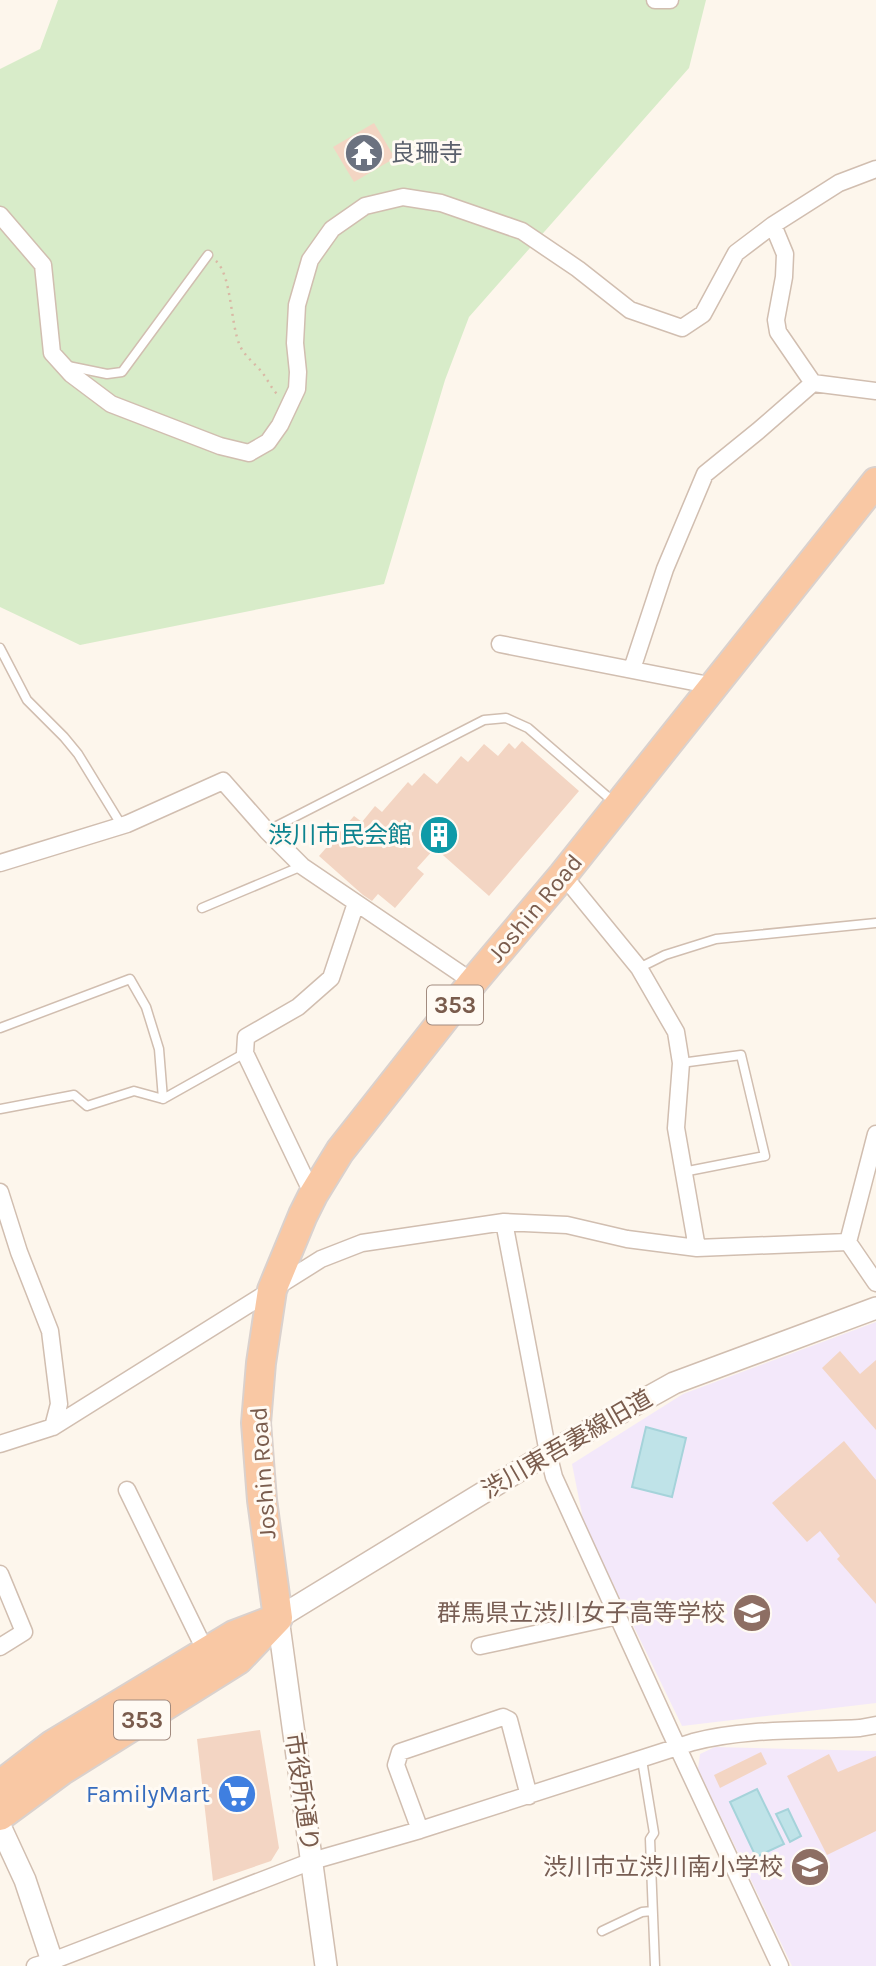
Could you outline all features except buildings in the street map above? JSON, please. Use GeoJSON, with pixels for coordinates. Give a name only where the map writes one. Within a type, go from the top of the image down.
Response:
{"type":"FeatureCollection","features":[{"type":"Feature","properties":{"kind":"highway","name":"Joshin Road"},"geometry":{"type":"LineString","coordinates":[[278,1618],[262,1500],[256,1423],[261,1363],[272,1290],[313,1195],[340,1152],[473,982],[563,875],[876,482]]}},
{"type":"Feature","properties":{"kind":"highway","name":"353"},"geometry":{"type":"LineString","coordinates":[[0,1785],[52,1745],[234,1635],[278,1618]]}},
{"type":"Feature","properties":{"kind":"highway","name":"353"},"geometry":{"type":"LineString","coordinates":[[0,1816],[61,1771],[238,1660],[278,1618]]}},
{"type":"Feature","properties":{"kind":"street"},"geometry":{"type":"LineString","coordinates":[[655,0],[670,0]]}},
{"type":"Feature","properties":{"kind":"street"},"geometry":{"type":"LineString","coordinates":[[0,215],[43,265],[52,353],[71,374],[111,404],[220,446],[249,453],[268,442],[280,425],[297,389],[297,305],[310,260],[332,229],[365,206],[403,197],[429,201],[522,231],[578,269],[630,310],[682,328],[703,314],[736,253],[773,225],[839,183],[876,169]]}},
{"type":"Feature","properties":{"kind":"street"},"geometry":{"type":"LineString","coordinates":[[773,225],[785,254],[785,276],[776,320],[778,332],[813,383],[876,391]]}},
{"type":"Feature","properties":{"kind":"street"},"geometry":{"type":"LineString","coordinates":[[632,669],[665,569],[705,474],[813,383]]}},
{"type":"Feature","properties":{"kind":"street"},"geometry":{"type":"LineString","coordinates":[[500,644],[714,686]]}},
{"type":"Feature","properties":{"kind":"street"},"geometry":{"type":"LineString","coordinates":[[0,863],[122,826],[223,781],[302,866],[473,982]]}},
{"type":"Feature","properties":{"kind":"street"},"geometry":{"type":"LineString","coordinates":[[563,875],[639,968],[676,1032],[681,1063],[676,1128],[697,1248]]}},
{"type":"Feature","properties":{"kind":"street"},"geometry":{"type":"LineString","coordinates":[[313,1195],[245,1053],[246,1037],[298,1007],[331,978],[356,903]]}},
{"type":"Feature","properties":{"kind":"street"},"geometry":{"type":"LineString","coordinates":[[876,1134],[848,1242],[876,1283]]}},
{"type":"Feature","properties":{"kind":"street"},"geometry":{"type":"LineString","coordinates":[[0,1192],[19,1252],[50,1331],[59,1404],[53,1427]]}},
{"type":"Feature","properties":{"kind":"street"},"geometry":{"type":"LineString","coordinates":[[0,1444],[53,1427],[321,1259],[362,1243],[504,1222],[567,1225],[627,1238],[697,1248],[848,1242]]}},
{"type":"Feature","properties":{"kind":"street"},"geometry":{"type":"LineString","coordinates":[[504,1222],[554,1477],[780,1966]]}},
{"type":"Feature","properties":{"kind":"street","name":"渋川東吾妻線旧道"},"geometry":{"type":"LineString","coordinates":[[278,1618],[548,1453],[674,1383],[876,1308]]}},
{"type":"Feature","properties":{"kind":"street"},"geometry":{"type":"LineString","coordinates":[[127,1490],[206,1652]]}},
{"type":"Feature","properties":{"kind":"street"},"geometry":{"type":"LineString","coordinates":[[0,1574],[24,1632],[0,1647]]}},
{"type":"Feature","properties":{"kind":"street"},"geometry":{"type":"LineString","coordinates":[[480,1646],[618,1616]]}},
{"type":"Feature","properties":{"kind":"street","name":"市役所通り"},"geometry":{"type":"LineString","coordinates":[[278,1618],[326,1966]]}},
{"type":"Feature","properties":{"kind":"street"},"geometry":{"type":"LineString","coordinates":[[420,1830],[396,1765],[400,1752],[503,1717],[509,1720],[528,1796]]}},
{"type":"Feature","properties":{"kind":"street"},"geometry":{"type":"LineString","coordinates":[[0,1826],[25,1880],[44,1964],[312,1861],[420,1830],[712,1737],[876,1725]]}},
{"type":"Feature","properties":{"kind":"lane"},"geometry":{"type":"LineString","coordinates":[[64,365],[107,374],[122,372],[208,255]]}},
{"type":"Feature","properties":{"kind":"lane"},"geometry":{"type":"LineString","coordinates":[[0,648],[27,699],[78,754],[122,826]]}},
{"type":"Feature","properties":{"kind":"lane"},"geometry":{"type":"LineString","coordinates":[[267,831],[484,720],[506,718],[528,729],[618,806]]}},
{"type":"Feature","properties":{"kind":"lane"},"geometry":{"type":"LineString","coordinates":[[202,908],[302,866]]}},
{"type":"Feature","properties":{"kind":"lane"},"geometry":{"type":"LineString","coordinates":[[639,968],[665,955],[716,939],[876,923]]}},
{"type":"Feature","properties":{"kind":"lane"},"geometry":{"type":"LineString","coordinates":[[0,1028],[130,979],[146,1007],[159,1049],[163,1099]]}},
{"type":"Feature","properties":{"kind":"lane"},"geometry":{"type":"LineString","coordinates":[[0,1109],[74,1095],[87,1106],[134,1091],[163,1099],[245,1053]]}},
{"type":"Feature","properties":{"kind":"lane"},"geometry":{"type":"LineString","coordinates":[[681,1063],[741,1055],[765,1156],[684,1172]]}},
{"type":"Feature","properties":{"kind":"lane"},"geometry":{"type":"LineString","coordinates":[[642,1760],[653,1833],[650,1839],[655,1966]]}},
{"type":"Feature","properties":{"kind":"lane"},"geometry":{"type":"LineString","coordinates":[[602,1931],[642,1912],[652,1911]]}},
{"type":"Feature","properties":{"kind":"path"},"geometry":{"type":"LineString","coordinates":[[208,255],[222,267],[241,347],[263,373],[275,393],[281,391]]}},
{"type":"Feature","properties":{"kind":"shaded area","name":"群馬県立渋川女子高等学校"},"geometry":{"type":"Polygon","coordinates":[[[876,1322],[876,1703],[682,1726],[584,1524],[572,1464],[683,1394],[876,1322]]]}},
{"type":"Feature","properties":{"kind":"shaded area","name":"渋川市立渋川南小学校"},"geometry":{"type":"Polygon","coordinates":[[[715,1747],[876,1751],[876,1966],[792,1966],[698,1769],[700,1754],[715,1747]]]}},
{"type":"Feature","properties":{"kind":"green space"},"geometry":{"type":"Polygon","coordinates":[[[58,0],[706,0],[689,68],[469,317],[445,380],[384,584],[80,645],[0,607],[0,69],[40,49],[58,0]]]}},
{"type":"Feature","properties":{"kind":"water"},"geometry":{"type":"Polygon","coordinates":[[[646,1427],[686,1438],[672,1497],[632,1487],[646,1427]]]}},
{"type":"Feature","properties":{"kind":"water"},"geometry":{"type":"Polygon","coordinates":[[[757,1789],[784,1844],[756,1857],[730,1802],[757,1789]]]}},
{"type":"Feature","properties":{"kind":"water"},"geometry":{"type":"Polygon","coordinates":[[[788,1809],[801,1836],[790,1842],[776,1814],[788,1809]]]}},
{"type":"Feature","properties":{"kind":"place","name":"良珊寺"},"geometry":{"type":"Point","coordinates":[364,153]}},
{"type":"Feature","properties":{"kind":"place","name":"渋川市民会館"},"geometry":{"type":"Point","coordinates":[439,835]}},
{"type":"Feature","properties":{"kind":"place","name":"群馬県立渋川女子高等学校"},"geometry":{"type":"Point","coordinates":[752,1613]}},
{"type":"Feature","properties":{"kind":"place","name":"FamilyMart"},"geometry":{"type":"Point","coordinates":[237,1794]}},
{"type":"Feature","properties":{"kind":"place","name":"渋川市立渋川南小学校"},"geometry":{"type":"Point","coordinates":[810,1867]}}]}
